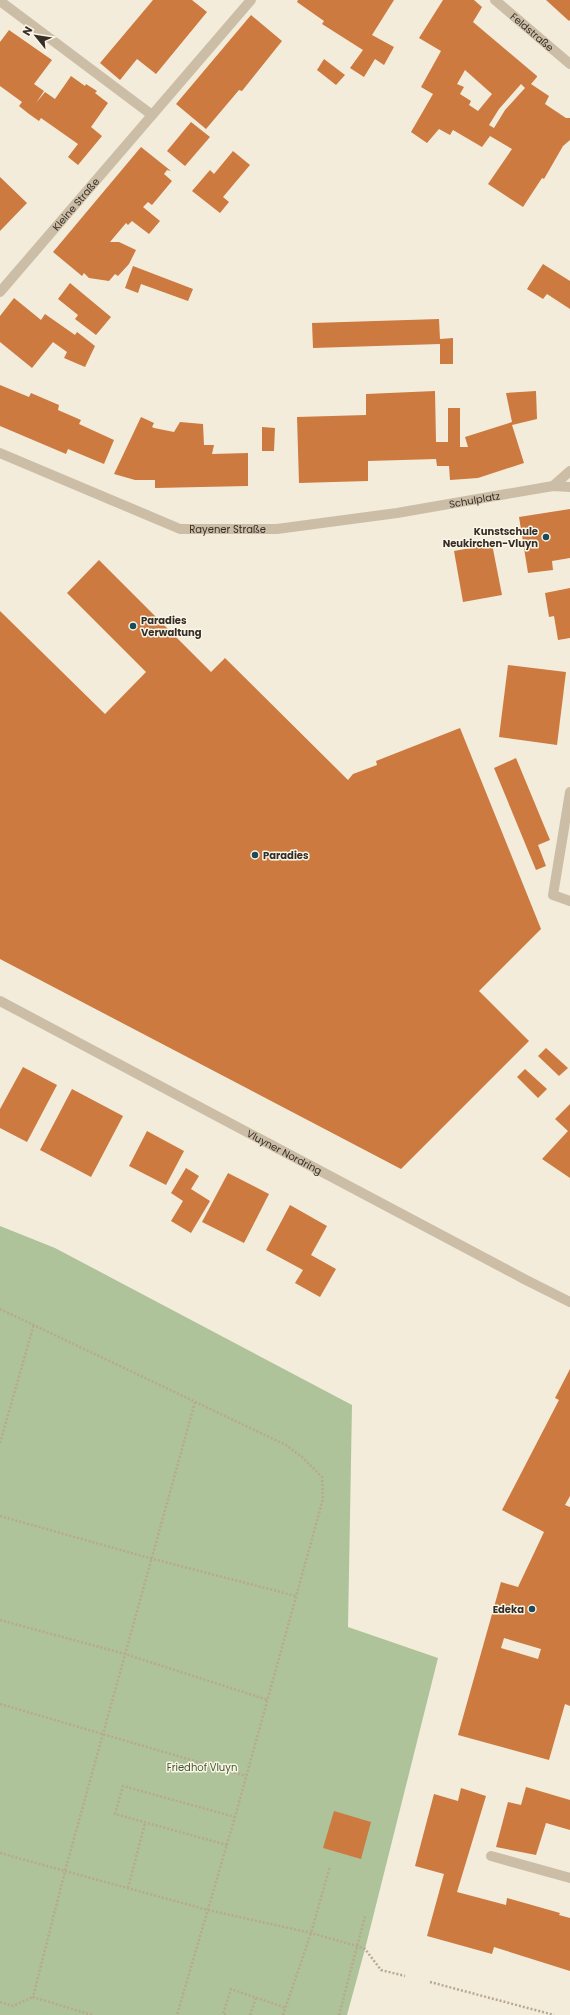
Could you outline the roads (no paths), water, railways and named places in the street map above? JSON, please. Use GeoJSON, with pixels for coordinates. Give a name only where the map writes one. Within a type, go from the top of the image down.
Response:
{"type":"FeatureCollection","features":[{"type":"Feature","properties":{"kind":"street","name":"Kleine Straße"},"geometry":{"type":"LineString","coordinates":[[0,292],[251,0]]}},
{"type":"Feature","properties":{"kind":"street","name":"Feldstraße"},"geometry":{"type":"LineString","coordinates":[[495,0],[570,64]]}},
{"type":"Feature","properties":{"kind":"street"},"geometry":{"type":"LineString","coordinates":[[0,1],[152,115]]}},
{"type":"Feature","properties":{"kind":"street","name":"Rayener Straße"},"geometry":{"type":"LineString","coordinates":[[0,453],[180,529],[277,529],[397,513]]}},
{"type":"Feature","properties":{"kind":"street","name":"Schulplatz"},"geometry":{"type":"LineString","coordinates":[[553,486],[570,472]]}},
{"type":"Feature","properties":{"kind":"street","name":"Schulplatz"},"geometry":{"type":"LineString","coordinates":[[397,513],[553,486],[570,487]]}},
{"type":"Feature","properties":{"kind":"street"},"geometry":{"type":"LineString","coordinates":[[570,792],[553,895],[570,901]]}},
{"type":"Feature","properties":{"kind":"street","name":"Vluyner Nordring"},"geometry":{"type":"LineString","coordinates":[[0,1001],[570,1302]]}},
{"type":"Feature","properties":{"kind":"street"},"geometry":{"type":"LineString","coordinates":[[491,1856],[570,1878]]}},
{"type":"Feature","properties":{"kind":"place","name":"Kunstschule Neukirchen-Vluyn"},"geometry":{"type":"Point","coordinates":[546,537]}},
{"type":"Feature","properties":{"kind":"place","name":"Paradies Verwaltung"},"geometry":{"type":"Point","coordinates":[133,626]}},
{"type":"Feature","properties":{"kind":"place","name":"Paradies"},"geometry":{"type":"Point","coordinates":[255,855]}},
{"type":"Feature","properties":{"kind":"place","name":"Edeka"},"geometry":{"type":"Point","coordinates":[532,1609]}},
{"type":"Feature","properties":{"kind":"park label","name":"Friedhof Vluyn"},"geometry":{"type":"Point","coordinates":[202,1767]}}]}
